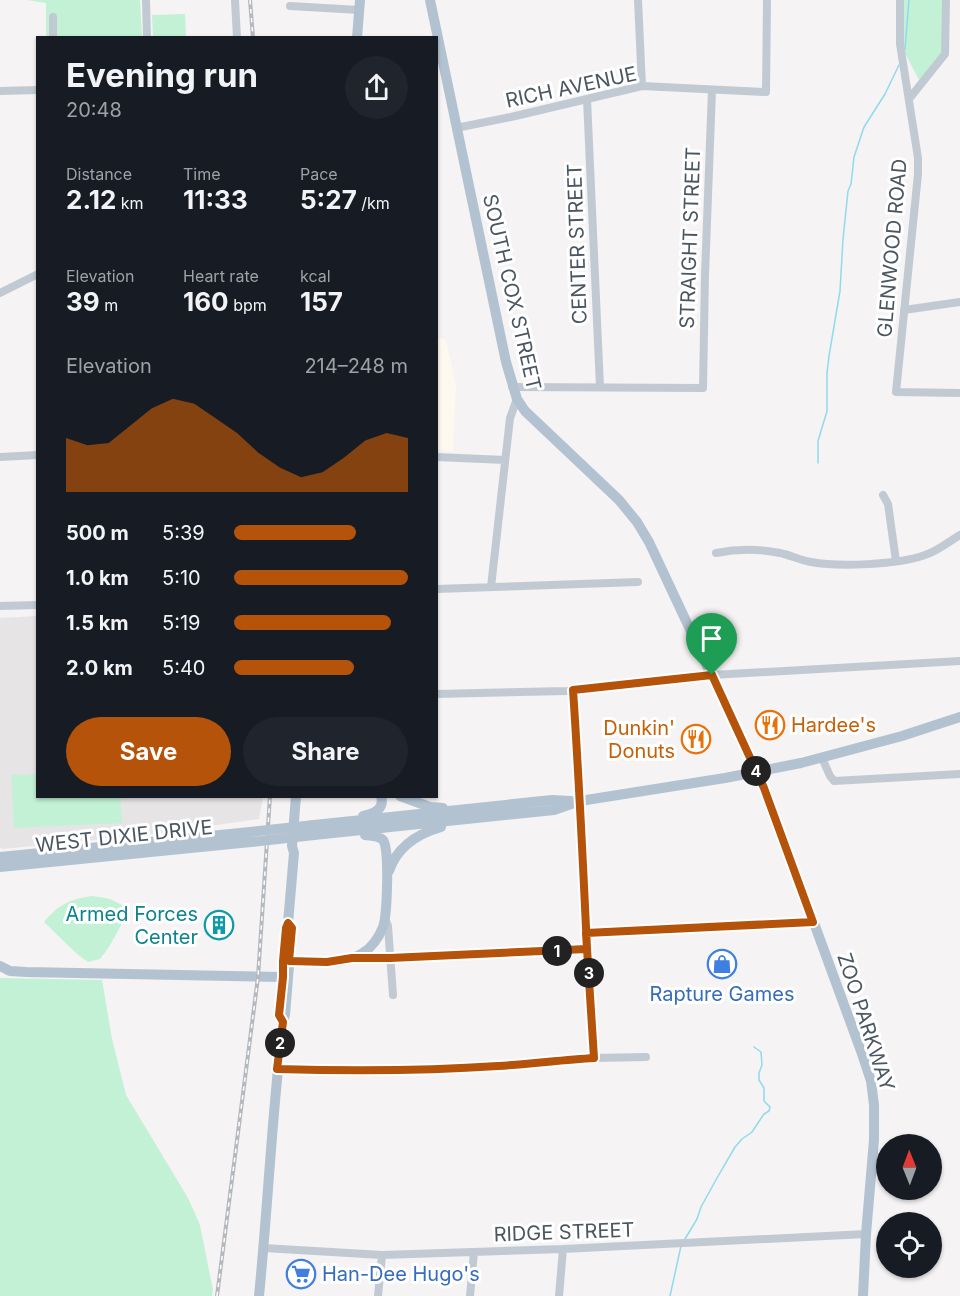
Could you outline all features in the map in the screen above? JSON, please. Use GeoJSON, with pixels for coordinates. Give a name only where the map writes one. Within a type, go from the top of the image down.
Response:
{"type":"FeatureCollection","features":[{"type":"Feature","properties":{"kind":"main road","name":"SOUTH COX STREET"},"geometry":{"type":"LineString","coordinates":[[430,0],[437,36]]}},
{"type":"Feature","properties":{"kind":"main road"},"geometry":{"type":"LineString","coordinates":[[357,36],[359,5]]}},
{"type":"Feature","properties":{"kind":"main road","name":"SOUTH COX STREET"},"geometry":{"type":"LineString","coordinates":[[438,39],[506,362],[517,399],[525,411],[619,500],[637,522],[649,542],[756,771]]}},
{"type":"Feature","properties":{"kind":"main road"},"geometry":{"type":"LineString","coordinates":[[340,833],[552,800],[580,801],[716,780],[822,758],[960,717]]}},
{"type":"Feature","properties":{"kind":"main road","name":"ZOO PARKWAY"},"geometry":{"type":"LineString","coordinates":[[756,771],[771,806],[871,1081],[874,1140],[863,1296]]}},
{"type":"Feature","properties":{"kind":"main road"},"geometry":{"type":"LineString","coordinates":[[283,1022],[279,1015],[294,853],[292,846],[296,798]]}},
{"type":"Feature","properties":{"kind":"main road"},"geometry":{"type":"LineString","coordinates":[[294,853],[298,846],[302,798]]}},
{"type":"Feature","properties":{"kind":"main road"},"geometry":{"type":"LineString","coordinates":[[346,823],[378,811],[382,804],[381,798]]}},
{"type":"Feature","properties":{"kind":"main road"},"geometry":{"type":"LineString","coordinates":[[405,798],[430,807],[448,808],[464,815]]}},
{"type":"Feature","properties":{"kind":"main road"},"geometry":{"type":"LineString","coordinates":[[250,837],[314,830],[346,823],[464,815]]}},
{"type":"Feature","properties":{"kind":"main road"},"geometry":{"type":"LineString","coordinates":[[387,877],[394,860],[406,844],[464,815]]}},
{"type":"Feature","properties":{"kind":"main road"},"geometry":{"type":"LineString","coordinates":[[289,961],[327,962],[352,958],[374,943],[386,918],[386,847],[383,840],[375,836],[314,830]]}},
{"type":"Feature","properties":{"kind":"main road","name":"WEST DIXIE DRIVE"},"geometry":{"type":"LineString","coordinates":[[0,857],[250,837]]}},
{"type":"Feature","properties":{"kind":"main road","name":"WEST DIXIE DRIVE"},"geometry":{"type":"LineString","coordinates":[[0,867],[250,837]]}},
{"type":"Feature","properties":{"kind":"main road"},"geometry":{"type":"LineString","coordinates":[[259,1296],[277,1069],[285,1015],[292,928],[288,923]]}},
{"type":"Feature","properties":{"kind":"main road"},"geometry":{"type":"LineString","coordinates":[[0,966],[10,971],[26,972],[283,977]]}},
{"type":"Feature","properties":{"kind":"street"},"geometry":{"type":"LineString","coordinates":[[146,0],[147,36]]}},
{"type":"Feature","properties":{"kind":"street"},"geometry":{"type":"LineString","coordinates":[[235,0],[237,36]]}},
{"type":"Feature","properties":{"kind":"street"},"geometry":{"type":"LineString","coordinates":[[638,0],[642,86]]}},
{"type":"Feature","properties":{"kind":"street","name":"RICH AVENUE"},"geometry":{"type":"LineString","coordinates":[[456,128],[642,86],[766,92],[767,0]]}},
{"type":"Feature","properties":{"kind":"street","name":"GLENWOOD ROAD"},"geometry":{"type":"LineString","coordinates":[[900,0],[900,44],[917,147],[918,174],[896,392],[960,393]]}},
{"type":"Feature","properties":{"kind":"street"},"geometry":{"type":"LineString","coordinates":[[909,99],[945,54],[946,0]]}},
{"type":"Feature","properties":{"kind":"street"},"geometry":{"type":"LineString","coordinates":[[290,6],[359,5]]}},
{"type":"Feature","properties":{"kind":"street"},"geometry":{"type":"LineString","coordinates":[[53,17],[53,36]]}},
{"type":"Feature","properties":{"kind":"street"},"geometry":{"type":"LineString","coordinates":[[0,91],[36,90]]}},
{"type":"Feature","properties":{"kind":"street","name":"STRAIGHT STREET"},"geometry":{"type":"LineString","coordinates":[[600,387],[703,388],[712,90]]}},
{"type":"Feature","properties":{"kind":"street","name":"CENTER STREET"},"geometry":{"type":"LineString","coordinates":[[587,99],[600,387]]}},
{"type":"Feature","properties":{"kind":"street"},"geometry":{"type":"LineString","coordinates":[[0,294],[36,275]]}},
{"type":"Feature","properties":{"kind":"street"},"geometry":{"type":"LineString","coordinates":[[904,310],[960,302]]}},
{"type":"Feature","properties":{"kind":"street"},"geometry":{"type":"LineString","coordinates":[[513,387],[600,387]]}},
{"type":"Feature","properties":{"kind":"street"},"geometry":{"type":"LineString","coordinates":[[491,587],[510,418],[517,399]]}},
{"type":"Feature","properties":{"kind":"street"},"geometry":{"type":"LineString","coordinates":[[0,457],[36,455]]}},
{"type":"Feature","properties":{"kind":"street"},"geometry":{"type":"LineString","coordinates":[[438,457],[505,460]]}},
{"type":"Feature","properties":{"kind":"street"},"geometry":{"type":"LineString","coordinates":[[883,495],[888,504],[896,561]]}},
{"type":"Feature","properties":{"kind":"street"},"geometry":{"type":"LineString","coordinates":[[716,553],[743,550],[763,551],[780,553],[809,562],[846,565],[896,561],[926,555],[960,535]]}},
{"type":"Feature","properties":{"kind":"street"},"geometry":{"type":"LineString","coordinates":[[438,589],[638,582]]}},
{"type":"Feature","properties":{"kind":"street"},"geometry":{"type":"LineString","coordinates":[[0,606],[36,605]]}},
{"type":"Feature","properties":{"kind":"street"},"geometry":{"type":"LineString","coordinates":[[438,694],[573,690],[712,675],[960,661]]}},
{"type":"Feature","properties":{"kind":"street"},"geometry":{"type":"LineString","coordinates":[[573,690],[594,1058]]}},
{"type":"Feature","properties":{"kind":"street"},"geometry":{"type":"LineString","coordinates":[[822,758],[834,781],[960,774]]}},
{"type":"Feature","properties":{"kind":"street"},"geometry":{"type":"LineString","coordinates":[[386,918],[393,995]]}},
{"type":"Feature","properties":{"kind":"street"},"geometry":{"type":"LineString","coordinates":[[586,933],[813,922]]}},
{"type":"Feature","properties":{"kind":"street"},"geometry":{"type":"LineString","coordinates":[[352,958],[587,949]]}},
{"type":"Feature","properties":{"kind":"street"},"geometry":{"type":"LineString","coordinates":[[277,1069],[409,1070],[594,1058],[646,1057]]}},
{"type":"Feature","properties":{"kind":"street","name":"RIDGE STREET"},"geometry":{"type":"LineString","coordinates":[[264,1248],[382,1255],[563,1249],[866,1234]]}},
{"type":"Feature","properties":{"kind":"street"},"geometry":{"type":"LineString","coordinates":[[559,1296],[563,1249]]}},
{"type":"Feature","properties":{"kind":"street"},"geometry":{"type":"LineString","coordinates":[[470,1296],[474,1252]]}},
{"type":"Feature","properties":{"kind":"street"},"geometry":{"type":"LineString","coordinates":[[378,1296],[382,1255]]}},
{"type":"Feature","properties":{"kind":"shaded area"},"geometry":{"type":"Polygon","coordinates":[[[438,337],[446,340],[456,385],[453,451],[438,450],[438,337]]]}},
{"type":"Feature","properties":{"kind":"shaded area"},"geometry":{"type":"Polygon","coordinates":[[[36,616],[36,798],[263,798],[259,819],[144,835],[2,849],[0,847],[0,618],[36,616]]]}},
{"type":"Feature","properties":{"kind":"green space"},"geometry":{"type":"Polygon","coordinates":[[[27,0],[140,0],[142,36],[46,36],[46,3],[27,0]]]}},
{"type":"Feature","properties":{"kind":"green space"},"geometry":{"type":"Polygon","coordinates":[[[902,0],[946,0],[945,54],[919,80],[904,51],[902,0]]]}},
{"type":"Feature","properties":{"kind":"green space"},"geometry":{"type":"Polygon","coordinates":[[[185,14],[186,36],[153,36],[152,15],[185,14]]]}},
{"type":"Feature","properties":{"kind":"green space"},"geometry":{"type":"Polygon","coordinates":[[[36,774],[36,798],[120,798],[122,823],[14,828],[11,775],[36,774]]]}},
{"type":"Feature","properties":{"kind":"green space"},"geometry":{"type":"Polygon","coordinates":[[[93,896],[110,899],[130,909],[100,959],[88,962],[44,922],[66,903],[93,896]]]}},
{"type":"Feature","properties":{"kind":"green space"},"geometry":{"type":"Polygon","coordinates":[[[0,978],[102,980],[112,1039],[126,1095],[188,1198],[200,1225],[213,1290],[212,1296],[0,1296],[0,978]]]}},
{"type":"Feature","properties":{"kind":"waterway"},"geometry":{"type":"LineString","coordinates":[[905,49],[909,0]]}},
{"type":"Feature","properties":{"kind":"waterway"},"geometry":{"type":"LineString","coordinates":[[818,463],[818,441],[827,411],[827,373],[840,291],[848,191],[854,157],[864,127],[885,94],[899,65]]}},
{"type":"Feature","properties":{"kind":"waterway"},"geometry":{"type":"LineString","coordinates":[[685,1239],[735,1147],[752,1132],[764,1114],[769,1111],[770,1107],[764,1101],[764,1088],[759,1080],[762,1065],[761,1052],[754,1047]]}},
{"type":"Feature","properties":{"kind":"waterway"},"geometry":{"type":"LineString","coordinates":[[670,1296],[681,1246]]}},
{"type":"Feature","properties":{"kind":"railway"},"geometry":{"type":"LineString","coordinates":[[250,0],[253,36]]}},
{"type":"Feature","properties":{"kind":"railway"},"geometry":{"type":"LineString","coordinates":[[217,1296],[258,977],[270,798]]}},
{"type":"Feature","properties":{"kind":"place","name":"Hardee's"},"geometry":{"type":"Point","coordinates":[770,725]}},
{"type":"Feature","properties":{"kind":"place","name":"Dunkin' Donuts"},"geometry":{"type":"Point","coordinates":[696,739]}},
{"type":"Feature","properties":{"kind":"place","name":"Armed Forces Center"},"geometry":{"type":"Point","coordinates":[219,925]}},
{"type":"Feature","properties":{"kind":"place","name":"Rapture Games"},"geometry":{"type":"Point","coordinates":[722,964]}},
{"type":"Feature","properties":{"kind":"place","name":"Han-Dee Hugo's"},"geometry":{"type":"Point","coordinates":[301,1274]}},
{"type":"Feature","properties":{"kind":"route"},"geometry":{"type":"LineString","coordinates":[[712,675],[573,690],[580,801],[585,913],[586,933],[587,949],[352,958],[327,962],[289,961],[292,928],[288,923],[279,1015],[283,1022],[277,1069],[409,1070],[594,1058],[586,933],[813,922],[764,788],[712,675]]}}]}
